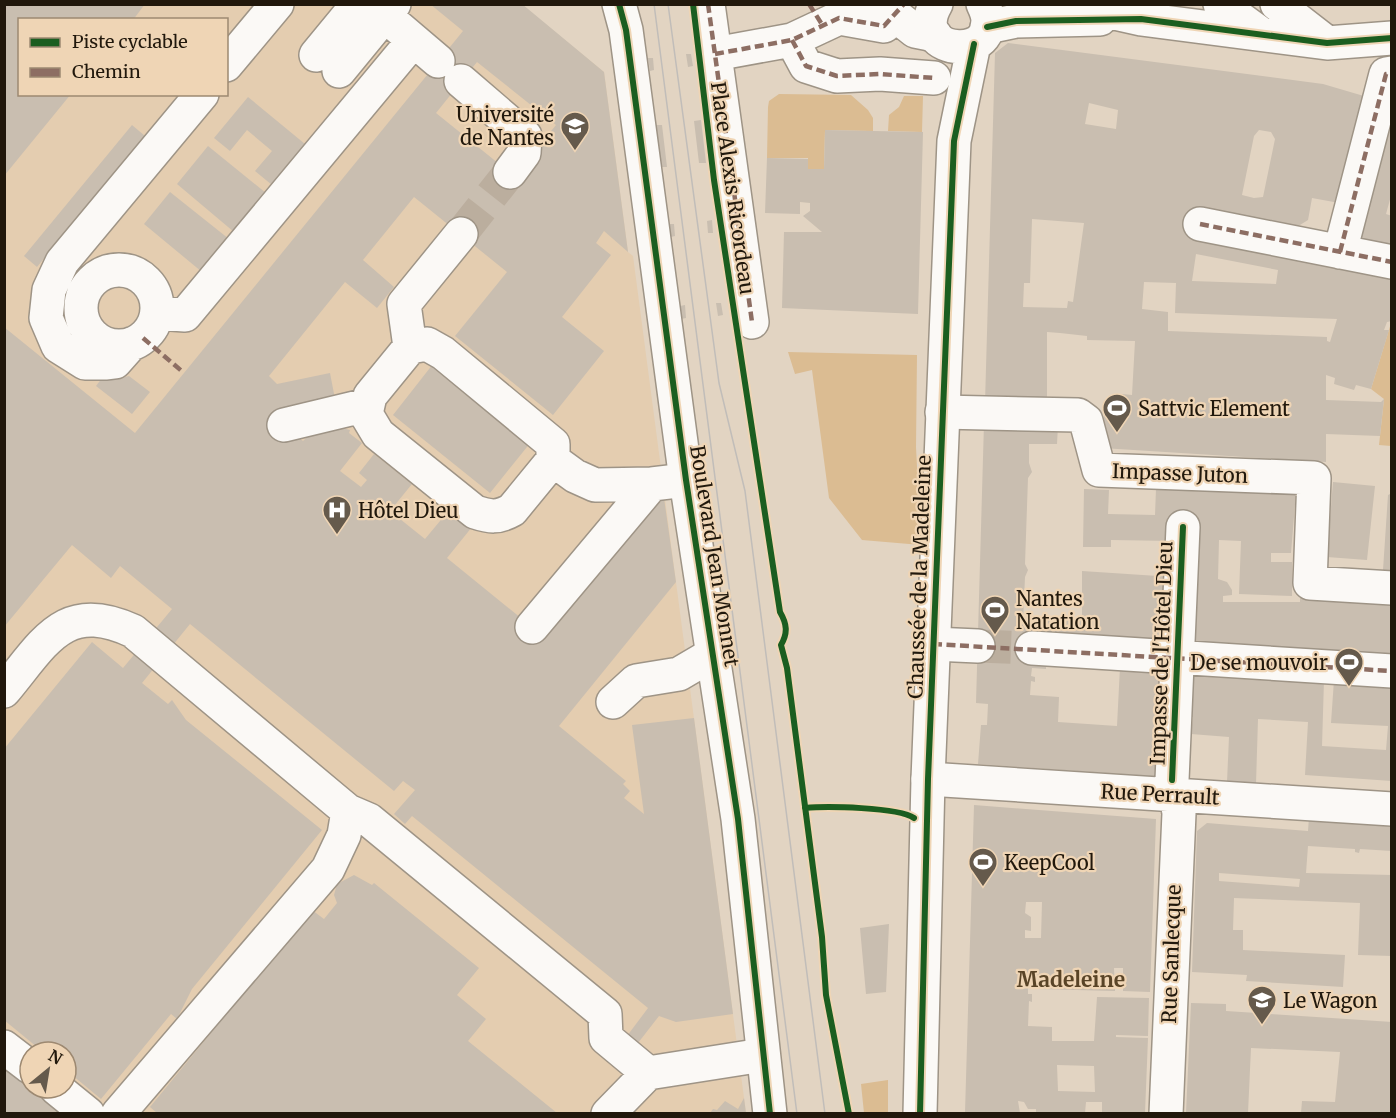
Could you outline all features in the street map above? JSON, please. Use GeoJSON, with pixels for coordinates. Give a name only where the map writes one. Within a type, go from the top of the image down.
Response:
{"type":"FeatureCollection","features":[{"type":"Feature","properties":{"kind":"street"},"geometry":{"type":"LineString","coordinates":[[228,63],[277,4]]}},
{"type":"Feature","properties":{"kind":"street","name":"Boulevard Jean Monnet"},"geometry":{"type":"LineString","coordinates":[[619,4],[627,42],[686,480],[738,819],[770,1113]]}},
{"type":"Feature","properties":{"kind":"street","name":"Place Alexis Ricordeau"},"geometry":{"type":"LineString","coordinates":[[708,4],[752,322]]}},
{"type":"Feature","properties":{"kind":"street"},"geometry":{"type":"LineString","coordinates":[[1074,4],[1141,19],[1327,43],[1392,38]]}},
{"type":"Feature","properties":{"kind":"street"},"geometry":{"type":"LineString","coordinates":[[1220,4],[1264,36]]}},
{"type":"Feature","properties":{"kind":"street"},"geometry":{"type":"LineString","coordinates":[[1277,4],[1327,43]]}},
{"type":"Feature","properties":{"kind":"street"},"geometry":{"type":"LineString","coordinates":[[327,63],[377,8],[525,136],[524,153],[510,172]]}},
{"type":"Feature","properties":{"kind":"street","name":"Place Alexis Ricordeau"},"geometry":{"type":"LineString","coordinates":[[715,54],[792,40],[816,15],[839,18],[883,15]]}},
{"type":"Feature","properties":{"kind":"street"},"geometry":{"type":"LineString","coordinates":[[883,15],[915,31],[938,27],[957,49],[981,25],[1016,21],[1141,19]]}},
{"type":"Feature","properties":{"kind":"street","name":"Chaussée de la Madeleine"},"geometry":{"type":"LineString","coordinates":[[954,141],[981,25]]}},
{"type":"Feature","properties":{"kind":"street","name":"Chaussée de la Madeleine"},"geometry":{"type":"LineString","coordinates":[[920,1113],[928,779],[954,141],[938,27]]}},
{"type":"Feature","properties":{"kind":"street"},"geometry":{"type":"LineString","coordinates":[[792,40],[806,66],[837,76],[880,74],[934,78]]}},
{"type":"Feature","properties":{"kind":"street"},"geometry":{"type":"LineString","coordinates":[[157,313],[185,315],[437,61]]}},
{"type":"Feature","properties":{"kind":"street"},"geometry":{"type":"LineString","coordinates":[[1340,252],[1386,74],[1392,73]]}},
{"type":"Feature","properties":{"kind":"street"},"geometry":{"type":"LineString","coordinates":[[131,344],[115,362],[107,363],[85,363],[58,346],[46,318],[49,290],[62,262],[200,96]]}},
{"type":"Feature","properties":{"kind":"street"},"geometry":{"type":"LineString","coordinates":[[1200,224],[1392,262]]}},
{"type":"Feature","properties":{"kind":"street"},"geometry":{"type":"LineString","coordinates":[[410,347],[404,304],[461,234]]}},
{"type":"Feature","properties":{"kind":"street"},"geometry":{"type":"LineString","coordinates":[[109,271],[129,271],[141,276],[152,287],[157,300],[157,313],[152,328],[143,338],[131,344],[116,346],[103,342],[89,331],[83,319],[82,300],[87,288],[97,277],[109,271]]}},
{"type":"Feature","properties":{"kind":"street"},"geometry":{"type":"LineString","coordinates":[[427,344],[443,353],[553,444],[553,460],[512,510],[494,517],[475,512],[378,434],[366,414],[370,396],[410,347],[427,344]]}},
{"type":"Feature","properties":{"kind":"street"},"geometry":{"type":"LineString","coordinates":[[284,425],[367,405]]}},
{"type":"Feature","properties":{"kind":"street","name":"Impasse Juton"},"geometry":{"type":"LineString","coordinates":[[942,412],[1078,415],[1086,422],[1099,470],[1314,478],[1310,583],[1392,588]]}},
{"type":"Feature","properties":{"kind":"street"},"geometry":{"type":"LineString","coordinates":[[553,460],[575,476],[595,485],[652,484],[686,480]]}},
{"type":"Feature","properties":{"kind":"street"},"geometry":{"type":"LineString","coordinates":[[532,627],[652,484]]}},
{"type":"Feature","properties":{"kind":"street","name":"Impasse de l'Hôtel Dieu"},"geometry":{"type":"LineString","coordinates":[[1174,788],[1183,527]]}},
{"type":"Feature","properties":{"kind":"street"},"geometry":{"type":"LineString","coordinates":[[4,691],[61,628],[86,618],[110,620],[133,631],[348,811],[369,820],[605,1014],[606,1038],[648,1072]]}},
{"type":"Feature","properties":{"kind":"street"},"geometry":{"type":"LineString","coordinates":[[933,644],[978,646]]}},
{"type":"Feature","properties":{"kind":"street"},"geometry":{"type":"LineString","coordinates":[[1032,648],[1392,671]]}},
{"type":"Feature","properties":{"kind":"street"},"geometry":{"type":"LineString","coordinates":[[613,702],[636,681],[678,674],[713,654]]}},
{"type":"Feature","properties":{"kind":"street","name":"Rue Perrault"},"geometry":{"type":"LineString","coordinates":[[928,779],[1174,788],[1392,809]]}},
{"type":"Feature","properties":{"kind":"street","name":"Rue Sanlecque"},"geometry":{"type":"LineString","coordinates":[[1166,1113],[1179,813],[1174,788]]}},
{"type":"Feature","properties":{"kind":"street"},"geometry":{"type":"LineString","coordinates":[[126,1111],[328,869],[344,835],[348,811]]}},
{"type":"Feature","properties":{"kind":"street"},"geometry":{"type":"LineString","coordinates":[[4,1047],[18,1058]]}},
{"type":"Feature","properties":{"kind":"street"},"geometry":{"type":"LineString","coordinates":[[608,1113],[648,1072],[762,1055]]}},
{"type":"Feature","properties":{"kind":"street"},"geometry":{"type":"LineString","coordinates":[[71,1100],[88,1113]]}},
{"type":"Feature","properties":{"kind":"shaded area","name":"Hôtel Dieu"},"geometry":{"type":"Polygon","coordinates":[[[5,5],[522,5],[604,72],[628,252],[633,256],[746,1113],[5,1114],[5,5]]]}},
{"type":"Feature","properties":{"kind":"shaded area"},"geometry":{"type":"Polygon","coordinates":[[[779,94],[851,95],[868,110],[873,118],[873,131],[825,130],[824,169],[808,169],[808,158],[767,158],[769,101],[779,94]]]}},
{"type":"Feature","properties":{"kind":"shaded area"},"geometry":{"type":"Polygon","coordinates":[[[904,96],[923,96],[922,132],[888,131],[889,115],[899,107],[904,96]]]}},
{"type":"Feature","properties":{"kind":"shaded area"},"geometry":{"type":"Polygon","coordinates":[[[1391,323],[1391,446],[1379,445],[1384,399],[1371,389],[1391,323]]]}},
{"type":"Feature","properties":{"kind":"shaded area"},"geometry":{"type":"Polygon","coordinates":[[[788,352],[917,355],[916,447],[921,545],[862,540],[829,498],[812,370],[795,374],[788,352]]]}},
{"type":"Feature","properties":{"kind":"shaded area"},"geometry":{"type":"Polygon","coordinates":[[[888,1080],[888,1113],[864,1113],[861,1084],[888,1080]]]}},
{"type":"Feature","properties":{"kind":"building"},"geometry":{"type":"Polygon","coordinates":[[[4,4],[145,4],[134,18],[18,18],[18,96],[69,96],[4,176],[4,4]]]}},
{"type":"Feature","properties":{"kind":"building"},"geometry":{"type":"Polygon","coordinates":[[[430,4],[522,4],[604,72],[628,252],[604,231],[596,243],[611,255],[562,317],[604,351],[553,415],[455,336],[507,272],[414,197],[363,260],[394,287],[377,308],[345,282],[269,376],[277,384],[330,373],[335,399],[283,408],[276,419],[303,441],[309,435],[342,428],[350,430],[349,433],[362,443],[340,471],[361,487],[367,480],[359,473],[374,454],[412,484],[390,511],[425,539],[450,509],[472,527],[447,558],[532,627],[663,491],[676,582],[559,726],[626,781],[623,784],[630,791],[624,798],[644,814],[632,725],[694,718],[733,1014],[676,1022],[659,1016],[631,1052],[621,1044],[648,1008],[412,816],[405,824],[394,814],[415,790],[403,781],[394,791],[190,624],[142,683],[168,704],[172,700],[186,720],[322,830],[192,989],[177,1019],[171,1014],[101,1099],[78,1080],[78,1040],[28,1040],[4,1020],[4,749],[92,642],[123,668],[172,609],[120,566],[111,578],[72,545],[4,627],[4,327],[135,433],[463,31],[430,4]],[[477,62],[436,113],[514,176],[556,125],[477,62]]]}},
{"type":"Feature","properties":{"kind":"building"},"geometry":{"type":"Polygon","coordinates":[[[1008,43],[1323,84],[1374,99],[1345,204],[1312,198],[1308,220],[1287,233],[1188,212],[1185,231],[1392,271],[1392,321],[1387,322],[1384,330],[1389,330],[1371,389],[1356,385],[1354,390],[1334,384],[1335,378],[1326,375],[1326,400],[1381,402],[1384,399],[1380,436],[1326,434],[1326,462],[1102,448],[1104,414],[1130,418],[1124,416],[1124,407],[1121,407],[1122,394],[1132,395],[1135,341],[1087,340],[1087,336],[1060,333],[1047,332],[1047,403],[985,403],[995,53],[1008,43]],[[1089,103],[1085,124],[1116,129],[1118,110],[1089,103]],[[1259,130],[1254,136],[1242,195],[1254,198],[1263,197],[1275,139],[1271,132],[1259,130]],[[1032,219],[1030,283],[1024,283],[1023,307],[1067,308],[1068,301],[1073,302],[1084,223],[1032,219]],[[1196,254],[1192,281],[1276,284],[1278,270],[1196,254]],[[1144,282],[1142,309],[1168,312],[1168,331],[1327,337],[1327,341],[1330,342],[1337,319],[1175,313],[1176,283],[1144,282]]]}},
{"type":"Feature","properties":{"kind":"building"},"geometry":{"type":"Polygon","coordinates":[[[686,54],[691,54],[693,66],[688,67],[686,54]]]}},
{"type":"Feature","properties":{"kind":"building"},"geometry":{"type":"Polygon","coordinates":[[[648,58],[653,58],[654,70],[650,71],[648,58]]]}},
{"type":"Feature","properties":{"kind":"building"},"geometry":{"type":"Polygon","coordinates":[[[248,97],[305,144],[272,185],[255,171],[272,151],[247,130],[230,151],[214,138],[248,97]]]}},
{"type":"Feature","properties":{"kind":"building"},"geometry":{"type":"Polygon","coordinates":[[[1392,104],[1392,192],[1386,214],[1392,216],[1392,253],[1359,246],[1392,104]]]}},
{"type":"Feature","properties":{"kind":"building"},"geometry":{"type":"Polygon","coordinates":[[[701,120],[706,163],[699,163],[694,121],[701,120]]]}},
{"type":"Feature","properties":{"kind":"building"},"geometry":{"type":"Polygon","coordinates":[[[132,125],[145,136],[37,267],[24,256],[132,125]]]}},
{"type":"Feature","properties":{"kind":"building"},"geometry":{"type":"Polygon","coordinates":[[[656,125],[662,125],[667,167],[660,167],[656,125]]]}},
{"type":"Feature","properties":{"kind":"building"},"geometry":{"type":"Polygon","coordinates":[[[825,130],[923,132],[918,314],[782,308],[784,232],[822,232],[803,216],[810,211],[810,203],[800,202],[800,214],[765,213],[767,158],[808,159],[808,169],[824,169],[825,130]]]}},
{"type":"Feature","properties":{"kind":"building"},"geometry":{"type":"Polygon","coordinates":[[[208,146],[266,193],[234,232],[177,184],[208,146]]]}},
{"type":"Feature","properties":{"kind":"building"},"geometry":{"type":"Polygon","coordinates":[[[170,192],[229,239],[202,272],[144,224],[170,192]]]}},
{"type":"Feature","properties":{"kind":"building"},"geometry":{"type":"Polygon","coordinates":[[[712,220],[713,233],[708,233],[707,221],[712,220]]]}},
{"type":"Feature","properties":{"kind":"building"},"geometry":{"type":"Polygon","coordinates":[[[669,224],[674,224],[675,236],[671,237],[669,224]]]}},
{"type":"Feature","properties":{"kind":"building"},"geometry":{"type":"Polygon","coordinates":[[[716,303],[721,303],[723,315],[718,316],[716,303]]]}},
{"type":"Feature","properties":{"kind":"building"},"geometry":{"type":"Polygon","coordinates":[[[685,305],[686,318],[681,319],[680,306],[685,305]]]}},
{"type":"Feature","properties":{"kind":"building"},"geometry":{"type":"Polygon","coordinates":[[[433,364],[531,442],[490,493],[393,415],[433,364]]]}},
{"type":"Feature","properties":{"kind":"building"},"geometry":{"type":"Polygon","coordinates":[[[129,376],[150,392],[132,414],[96,386],[102,378],[114,380],[129,376]]]}},
{"type":"Feature","properties":{"kind":"building"},"geometry":{"type":"Polygon","coordinates":[[[984,423],[1058,426],[1057,444],[1029,444],[1029,463],[1032,472],[1028,478],[1025,564],[1028,570],[1025,577],[1023,622],[1033,622],[1032,654],[1046,656],[1046,669],[1032,668],[1031,676],[1035,677],[1035,682],[1031,681],[1030,695],[1059,697],[1058,722],[1117,726],[1120,667],[1171,670],[1165,777],[978,764],[981,725],[987,725],[988,704],[976,703],[984,423]]]}},
{"type":"Feature","properties":{"kind":"building"},"geometry":{"type":"Polygon","coordinates":[[[1333,482],[1375,486],[1367,560],[1327,557],[1333,482]]]}},
{"type":"Feature","properties":{"kind":"building"},"geometry":{"type":"Polygon","coordinates":[[[1084,489],[1109,490],[1108,514],[1155,515],[1156,489],[1296,492],[1291,553],[1271,553],[1271,562],[1292,562],[1292,596],[1239,594],[1241,541],[1219,540],[1218,579],[1227,582],[1232,590],[1232,595],[1223,596],[1223,602],[1300,602],[1300,598],[1392,604],[1392,659],[1195,647],[1197,604],[1189,604],[1174,541],[1111,540],[1111,547],[1083,547],[1084,489]]]}},
{"type":"Feature","properties":{"kind":"building"},"geometry":{"type":"Polygon","coordinates":[[[1392,493],[1392,571],[1383,570],[1388,495],[1392,493]]]}},
{"type":"Feature","properties":{"kind":"building"},"geometry":{"type":"Polygon","coordinates":[[[1082,571],[1173,577],[1171,649],[1045,643],[1046,618],[1082,620],[1082,571]]]}},
{"type":"Feature","properties":{"kind":"building"},"geometry":{"type":"Polygon","coordinates":[[[1182,670],[1324,680],[1322,746],[1386,750],[1388,726],[1331,723],[1334,680],[1392,683],[1392,781],[1305,775],[1308,722],[1258,719],[1256,784],[1227,782],[1229,737],[1191,734],[1193,717],[1180,717],[1182,670]]]}},
{"type":"Feature","properties":{"kind":"building"},"geometry":{"type":"Polygon","coordinates":[[[974,805],[1156,819],[1150,992],[1123,991],[1123,968],[1114,968],[1115,991],[1038,989],[1038,976],[1024,975],[1023,980],[1028,981],[1028,994],[1032,994],[1032,1002],[1029,1001],[1028,1026],[1052,1027],[1052,1041],[1094,1041],[1097,997],[1149,998],[1148,1036],[1116,1035],[1116,1037],[1148,1038],[1145,1113],[1102,1113],[1102,1102],[1086,1102],[1085,1113],[1036,1113],[1036,1109],[1028,1109],[1024,1102],[1018,1101],[1020,1113],[965,1113],[974,805]],[[1026,902],[1025,913],[1031,917],[1031,931],[1025,930],[1025,938],[1041,938],[1042,902],[1026,902]],[[1057,1065],[1058,1091],[1095,1092],[1094,1066],[1057,1065]]]}},
{"type":"Feature","properties":{"kind":"building"},"geometry":{"type":"Polygon","coordinates":[[[1309,817],[1392,822],[1392,851],[1360,849],[1359,853],[1355,852],[1355,849],[1308,846],[1306,873],[1392,875],[1392,956],[1358,955],[1360,903],[1234,898],[1233,930],[1243,930],[1243,950],[1345,955],[1343,987],[1246,981],[1247,975],[1192,972],[1197,831],[1207,823],[1308,831],[1309,817]],[[1219,873],[1219,881],[1299,887],[1300,879],[1219,873]]]}},
{"type":"Feature","properties":{"kind":"building"},"geometry":{"type":"Polygon","coordinates":[[[354,875],[372,885],[374,883],[479,968],[457,995],[486,1019],[468,1041],[557,1113],[157,1113],[150,1107],[312,910],[324,919],[337,903],[334,895],[337,884],[354,875]]]}},
{"type":"Feature","properties":{"kind":"building"},"geometry":{"type":"Polygon","coordinates":[[[889,924],[886,992],[866,994],[860,928],[889,924]]]}},
{"type":"Feature","properties":{"kind":"building"},"geometry":{"type":"Polygon","coordinates":[[[1191,1003],[1226,1004],[1226,1011],[1392,1022],[1392,1113],[1301,1113],[1302,1101],[1335,1102],[1340,1052],[1251,1048],[1248,1113],[1186,1113],[1191,1003]]]}},
{"type":"Feature","properties":{"kind":"building"},"geometry":{"type":"Polygon","coordinates":[[[4,1065],[18,1077],[18,1100],[46,1100],[64,1113],[4,1113],[4,1065]]]}},
{"type":"Feature","properties":{"kind":"building"},"geometry":{"type":"Polygon","coordinates":[[[744,1098],[746,1113],[710,1113],[713,1109],[717,1110],[725,1101],[738,1109],[744,1098]]]}},
{"type":"Feature","properties":{"kind":"tunnel"},"geometry":{"type":"LineString","coordinates":[[461,234],[510,172]]}},
{"type":"Feature","properties":{"kind":"tunnel"},"geometry":{"type":"LineString","coordinates":[[978,646],[1032,648]]}},
{"type":"Feature","properties":{"kind":"tram line"},"geometry":{"type":"LineString","coordinates":[[654,4],[797,1114]]}},
{"type":"Feature","properties":{"kind":"tram line"},"geometry":{"type":"LineString","coordinates":[[668,4],[719,383],[745,491],[825,1114]]}},
{"type":"Feature","properties":{"kind":"marked path"},"geometry":{"type":"LineString","coordinates":[[708,4],[752,322]]}},
{"type":"Feature","properties":{"kind":"marked path"},"geometry":{"type":"LineString","coordinates":[[809,4],[823,26]]}},
{"type":"Feature","properties":{"kind":"marked path"},"geometry":{"type":"LineString","coordinates":[[715,54],[792,40],[839,18],[884,26],[904,4]]}},
{"type":"Feature","properties":{"kind":"marked path"},"geometry":{"type":"LineString","coordinates":[[792,40],[806,66],[837,76],[880,74],[934,78]]}},
{"type":"Feature","properties":{"kind":"marked path"},"geometry":{"type":"LineString","coordinates":[[1340,252],[1386,74],[1392,73]]}},
{"type":"Feature","properties":{"kind":"marked path"},"geometry":{"type":"LineString","coordinates":[[1200,224],[1392,262]]}},
{"type":"Feature","properties":{"kind":"marked path"},"geometry":{"type":"LineString","coordinates":[[143,338],[184,373]]}},
{"type":"Feature","properties":{"kind":"marked path"},"geometry":{"type":"LineString","coordinates":[[933,644],[1392,671]]}},
{"type":"Feature","properties":{"kind":"cycle path"},"geometry":{"type":"LineString","coordinates":[[619,4],[626,30],[686,480],[738,819],[770,1114]]}},
{"type":"Feature","properties":{"kind":"cycle path"},"geometry":{"type":"LineString","coordinates":[[693,4],[714,180],[780,612],[786,632],[781,645],[787,668],[822,937],[826,995],[849,1114]]}},
{"type":"Feature","properties":{"kind":"cycle path"},"geometry":{"type":"LineString","coordinates":[[987,27],[1016,21],[1141,19],[1327,43],[1392,38]]}},
{"type":"Feature","properties":{"kind":"cycle path"},"geometry":{"type":"LineString","coordinates":[[920,1114],[928,779],[954,141],[974,44]]}},
{"type":"Feature","properties":{"kind":"cycle path"},"geometry":{"type":"LineString","coordinates":[[1172,780],[1183,527]]}},
{"type":"Feature","properties":{"kind":"cycle path"},"geometry":{"type":"LineString","coordinates":[[805,808],[878,809],[906,814],[914,818]]}},
{"type":"Feature","properties":{"kind":"place","name":"Université de Nantes"},"geometry":{"type":"Point","coordinates":[575,152]}},
{"type":"Feature","properties":{"kind":"place","name":"Sattvic Element"},"geometry":{"type":"Point","coordinates":[1117,434]}},
{"type":"Feature","properties":{"kind":"place","name":"Hôtel Dieu"},"geometry":{"type":"Point","coordinates":[337,536]}},
{"type":"Feature","properties":{"kind":"place","name":"Nantes Natation"},"geometry":{"type":"Point","coordinates":[995,636]}},
{"type":"Feature","properties":{"kind":"place","name":"De se mouvoir"},"geometry":{"type":"Point","coordinates":[1349,688]}},
{"type":"Feature","properties":{"kind":"place","name":"KeepCool"},"geometry":{"type":"Point","coordinates":[983,888]}},
{"type":"Feature","properties":{"kind":"place","name":"Le Wagon"},"geometry":{"type":"Point","coordinates":[1262,1026]}},
{"type":"Feature","properties":{"kind":"district","name":"Madeleine"},"geometry":{"type":"Point","coordinates":[1071,979]}}]}
